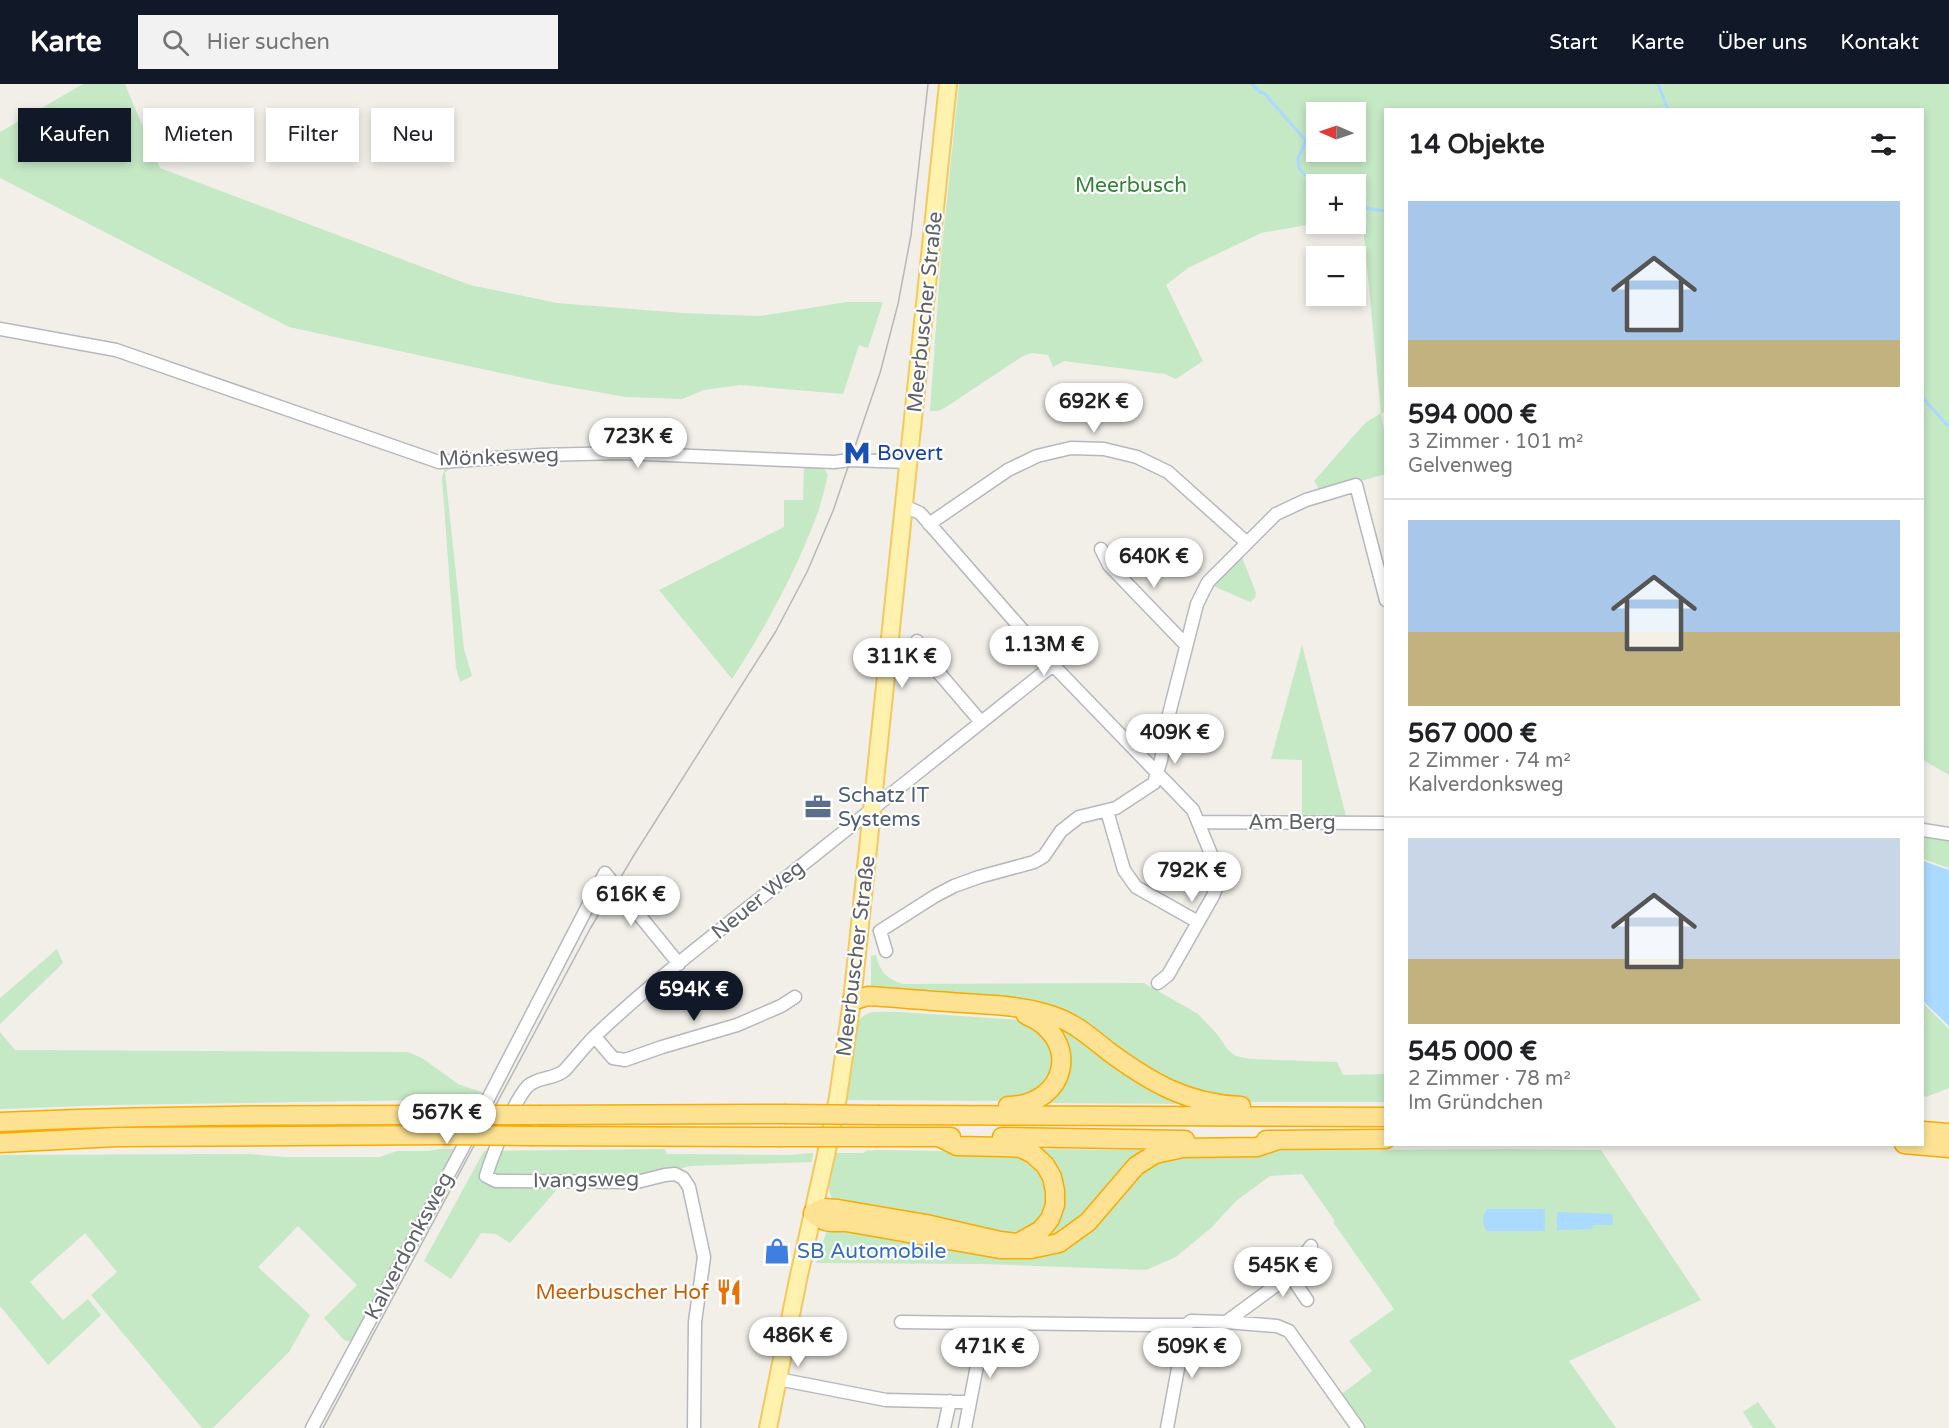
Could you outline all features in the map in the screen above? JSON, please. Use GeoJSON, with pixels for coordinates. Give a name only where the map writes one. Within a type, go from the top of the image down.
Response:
{"type":"FeatureCollection","features":[{"type":"Feature","properties":{"kind":"highway"},"geometry":{"type":"LineString","coordinates":[[852,1001],[868,996],[1007,1006],[1046,1013],[1077,1027],[1160,1086],[1191,1098],[1228,1106],[1278,1107],[1311,1116]]}},
{"type":"Feature","properties":{"kind":"highway"},"geometry":{"type":"LineString","coordinates":[[852,1001],[867,1008],[1011,1012],[1037,1020],[1054,1034],[1059,1046],[1061,1062],[1055,1084],[1047,1093],[1035,1102],[1015,1106],[961,1107],[948,1115]]}},
{"type":"Feature","properties":{"kind":"highway"},"geometry":{"type":"LineString","coordinates":[[0,1122],[235,1114],[1384,1117]]}},
{"type":"Feature","properties":{"kind":"highway"},"geometry":{"type":"LineString","coordinates":[[1924,1131],[1949,1133]]}},
{"type":"Feature","properties":{"kind":"highway"},"geometry":{"type":"LineString","coordinates":[[0,1143],[128,1137],[444,1135],[1384,1139]]}},
{"type":"Feature","properties":{"kind":"highway"},"geometry":{"type":"LineString","coordinates":[[939,1137],[957,1146],[1004,1146],[1021,1148],[1033,1154],[1045,1165],[1052,1177],[1055,1191],[1055,1205],[1050,1219],[1041,1230],[1018,1242],[1000,1241],[926,1224],[838,1209],[823,1208],[813,1213],[820,1220],[827,1222],[846,1222],[1000,1249],[1030,1249],[1059,1243],[1088,1222],[1136,1166],[1155,1154],[1183,1148],[1257,1147],[1278,1140]]}},
{"type":"Feature","properties":{"kind":"highway"},"geometry":{"type":"LineString","coordinates":[[1924,1146],[1949,1148]]}},
{"type":"Feature","properties":{"kind":"main road","name":"Meerbuscher Straße"},"geometry":{"type":"LineString","coordinates":[[768,1428],[838,1097],[852,1001],[948,84]]}},
{"type":"Feature","properties":{"kind":"street","name":"Mönkesweg"},"geometry":{"type":"LineString","coordinates":[[0,329],[116,350],[439,462],[541,455],[621,453],[834,462],[851,460],[909,462]]}},
{"type":"Feature","properties":{"kind":"street"},"geometry":{"type":"LineString","coordinates":[[929,524],[1008,470],[1037,456],[1071,448],[1104,449],[1137,457],[1168,472],[1246,542]]}},
{"type":"Feature","properties":{"kind":"street"},"geometry":{"type":"LineString","coordinates":[[886,951],[880,931],[935,896],[979,877],[1034,862],[1044,856],[1068,824],[1079,817],[1116,808],[1154,783],[1197,604],[1208,582],[1276,514],[1306,500],[1356,485],[1384,592]]}},
{"type":"Feature","properties":{"kind":"street"},"geometry":{"type":"LineString","coordinates":[[904,506],[915,510],[929,524],[1053,665],[1158,771],[1193,810],[1216,866],[1218,877],[1216,890],[1168,975],[1158,983]]}},
{"type":"Feature","properties":{"kind":"street"},"geometry":{"type":"LineString","coordinates":[[1101,549],[1109,565],[1186,645]]}},
{"type":"Feature","properties":{"kind":"street"},"geometry":{"type":"LineString","coordinates":[[917,641],[921,652],[981,722]]}},
{"type":"Feature","properties":{"kind":"street","name":"Neuer Weg"},"geometry":{"type":"LineString","coordinates":[[486,1176],[492,1155],[520,1097],[528,1087],[539,1079],[554,1076],[563,1071],[595,1036],[679,964],[1053,665]]}},
{"type":"Feature","properties":{"kind":"street"},"geometry":{"type":"LineString","coordinates":[[1107,811],[1124,870],[1136,888],[1198,922]]}},
{"type":"Feature","properties":{"kind":"street","name":"Am Berg"},"geometry":{"type":"LineString","coordinates":[[1198,822],[1384,823]]}},
{"type":"Feature","properties":{"kind":"street"},"geometry":{"type":"LineString","coordinates":[[1924,830],[1949,834]]}},
{"type":"Feature","properties":{"kind":"street","name":"Kalverdonksweg"},"geometry":{"type":"LineString","coordinates":[[312,1428],[466,1141],[605,873],[679,964]]}},
{"type":"Feature","properties":{"kind":"street"},"geometry":{"type":"LineString","coordinates":[[595,1036],[613,1058],[625,1060],[737,1025],[781,1006],[795,997]]}},
{"type":"Feature","properties":{"kind":"street","name":"Ivangsweg"},"geometry":{"type":"LineString","coordinates":[[486,1176],[496,1181],[637,1182],[675,1174],[683,1178],[689,1187],[704,1257],[695,1322],[694,1428]]}},
{"type":"Feature","properties":{"kind":"street"},"geometry":{"type":"LineString","coordinates":[[1226,1322],[1290,1275],[1311,1246]]}},
{"type":"Feature","properties":{"kind":"street"},"geometry":{"type":"LineString","coordinates":[[1290,1275],[1307,1300]]}},
{"type":"Feature","properties":{"kind":"street"},"geometry":{"type":"LineString","coordinates":[[901,1322],[1186,1325],[1191,1321],[1277,1326],[1289,1331],[1358,1428]]}},
{"type":"Feature","properties":{"kind":"street"},"geometry":{"type":"LineString","coordinates":[[965,1428],[985,1324]]}},
{"type":"Feature","properties":{"kind":"street"},"geometry":{"type":"LineString","coordinates":[[1167,1428],[1186,1325]]}},
{"type":"Feature","properties":{"kind":"street"},"geometry":{"type":"LineString","coordinates":[[778,1379],[886,1400],[970,1402]]}},
{"type":"Feature","properties":{"kind":"street"},"geometry":{"type":"LineString","coordinates":[[944,1428],[950,1401]]}},
{"type":"Feature","properties":{"kind":"green space"},"geometry":{"type":"Polygon","coordinates":[[[83,84],[125,84],[143,127],[143,162],[158,162],[160,168],[470,285],[557,303],[682,313],[760,316],[846,302],[883,302],[868,348],[859,345],[843,394],[740,385],[704,390],[682,399],[626,397],[552,384],[289,327],[0,178],[0,132],[18,122],[18,162],[131,162],[131,108],[42,108],[83,84]]]}},
{"type":"Feature","properties":{"kind":"green space","name":"Meerbusch"},"geometry":{"type":"Polygon","coordinates":[[[959,84],[1949,84],[1949,775],[1924,761],[1924,108],[1384,108],[1384,412],[1381,414],[1384,429],[1384,475],[1321,492],[1314,481],[1365,423],[1381,413],[1364,234],[1366,234],[1366,174],[1306,174],[1306,225],[1261,233],[1188,268],[1166,285],[1203,361],[1176,379],[1165,374],[1064,361],[1053,367],[1048,355],[1032,353],[1023,356],[938,411],[930,411],[941,257],[959,84]]]}},
{"type":"Feature","properties":{"kind":"green space"},"geometry":{"type":"Polygon","coordinates":[[[541,459],[452,468],[445,472],[464,649],[472,676],[460,682],[456,668],[442,477],[445,469],[450,465],[541,459]]]}},
{"type":"Feature","properties":{"kind":"green space"},"geometry":{"type":"Polygon","coordinates":[[[804,467],[821,468],[828,475],[819,509],[807,541],[778,602],[732,679],[659,590],[784,527],[784,500],[803,500],[804,467]]]}},
{"type":"Feature","properties":{"kind":"green space"},"geometry":{"type":"Polygon","coordinates":[[[1240,552],[1256,593],[1255,598],[1250,602],[1213,586],[1240,552]]]}},
{"type":"Feature","properties":{"kind":"green space"},"geometry":{"type":"Polygon","coordinates":[[[1302,645],[1347,820],[1302,820],[1302,760],[1271,759],[1302,645]]]}},
{"type":"Feature","properties":{"kind":"green space"},"geometry":{"type":"Polygon","coordinates":[[[1924,834],[1949,838],[1949,868],[1924,859],[1924,834]]]}},
{"type":"Feature","properties":{"kind":"green space"},"geometry":{"type":"Polygon","coordinates":[[[57,949],[63,963],[0,1024],[0,998],[57,949]]]}},
{"type":"Feature","properties":{"kind":"green space"},"geometry":{"type":"Polygon","coordinates":[[[876,955],[885,974],[892,980],[903,984],[1144,983],[1198,1014],[1228,1050],[1236,1056],[1250,1059],[1337,1062],[1343,1075],[1384,1074],[1384,1102],[1229,1100],[1164,1082],[1084,1025],[873,989],[871,987],[871,956],[876,955]]]}},
{"type":"Feature","properties":{"kind":"green space"},"geometry":{"type":"Polygon","coordinates":[[[1924,1004],[1949,1029],[1949,1088],[1926,1097],[1924,1095],[1924,1004]]]}},
{"type":"Feature","properties":{"kind":"green space"},"geometry":{"type":"Polygon","coordinates":[[[872,1012],[1021,1020],[1040,1030],[1055,1053],[1048,1084],[1014,1101],[844,1100],[857,1025],[859,1020],[872,1012]]]}},
{"type":"Feature","properties":{"kind":"green space"},"geometry":{"type":"Polygon","coordinates":[[[1035,1014],[1198,1104],[1040,1103],[1064,1071],[1035,1014]]]}},
{"type":"Feature","properties":{"kind":"green space"},"geometry":{"type":"Polygon","coordinates":[[[0,1032],[15,1050],[408,1052],[422,1058],[458,1084],[484,1093],[484,1099],[0,1109],[0,1032]]]}},
{"type":"Feature","properties":{"kind":"green space"},"geometry":{"type":"Polygon","coordinates":[[[457,1149],[352,1342],[344,1340],[324,1318],[357,1285],[298,1226],[258,1267],[310,1315],[289,1352],[213,1428],[202,1428],[91,1295],[117,1272],[85,1233],[30,1282],[63,1320],[88,1299],[101,1315],[48,1365],[0,1306],[0,1155],[249,1154],[285,1157],[380,1157],[397,1151],[457,1149]]]}},
{"type":"Feature","properties":{"kind":"green space"},"geometry":{"type":"Polygon","coordinates":[[[665,1149],[667,1154],[789,1155],[813,1153],[812,1162],[690,1166],[638,1180],[567,1178],[510,1243],[496,1234],[481,1233],[451,1279],[424,1261],[484,1151],[665,1149]]]}},
{"type":"Feature","properties":{"kind":"green space"},"geometry":{"type":"Polygon","coordinates":[[[1030,1149],[1159,1150],[1070,1233],[1031,1241],[1058,1205],[1030,1149]]]}},
{"type":"Feature","properties":{"kind":"green space"},"geometry":{"type":"Polygon","coordinates":[[[876,1150],[1003,1152],[1030,1160],[1046,1179],[1048,1205],[1035,1227],[1017,1236],[835,1203],[831,1197],[829,1185],[836,1153],[863,1153],[876,1150]]]}},
{"type":"Feature","properties":{"kind":"green space"},"geometry":{"type":"Polygon","coordinates":[[[1601,1150],[1701,1300],[1569,1361],[1616,1428],[1362,1428],[1339,1396],[1372,1371],[1349,1341],[1394,1309],[1302,1174],[1270,1176],[1236,1201],[1212,1227],[1176,1257],[1146,1270],[984,1264],[816,1263],[828,1227],[1027,1257],[1049,1254],[1061,1250],[1128,1183],[1155,1161],[1203,1151],[1601,1150]]]}},
{"type":"Feature","properties":{"kind":"green space"},"geometry":{"type":"Polygon","coordinates":[[[1758,1402],[1776,1428],[1753,1428],[1743,1412],[1758,1402]]]}},
{"type":"Feature","properties":{"kind":"water"},"geometry":{"type":"Polygon","coordinates":[[[1924,861],[1949,870],[1949,1026],[1924,1002],[1924,861]]]}},
{"type":"Feature","properties":{"kind":"water"},"geometry":{"type":"Polygon","coordinates":[[[1487,1209],[1545,1209],[1545,1231],[1487,1231],[1483,1220],[1487,1209]]]}},
{"type":"Feature","properties":{"kind":"water"},"geometry":{"type":"Polygon","coordinates":[[[1557,1212],[1612,1214],[1613,1225],[1593,1225],[1592,1229],[1557,1230],[1557,1212]]]}},
{"type":"Feature","properties":{"kind":"waterway"},"geometry":{"type":"LineString","coordinates":[[1252,84],[1265,94],[1306,141],[1298,158],[1299,168],[1306,176]]}},
{"type":"Feature","properties":{"kind":"waterway"},"geometry":{"type":"LineString","coordinates":[[1658,84],[1667,108]]}},
{"type":"Feature","properties":{"kind":"waterway"},"geometry":{"type":"LineString","coordinates":[[1366,208],[1384,211]]}},
{"type":"Feature","properties":{"kind":"waterway"},"geometry":{"type":"LineString","coordinates":[[1924,399],[1949,425]]}},
{"type":"Feature","properties":{"kind":"tram line"},"geometry":{"type":"LineString","coordinates":[[323,1428],[590,929],[634,855],[776,631],[807,572],[833,511],[880,373],[898,304],[911,235],[928,84]]}},
{"type":"Feature","properties":{"kind":"place","name":"Bovert"},"geometry":{"type":"Point","coordinates":[857,453]}},
{"type":"Feature","properties":{"kind":"place","name":"Schatz IT Systems"},"geometry":{"type":"Point","coordinates":[818,807]}},
{"type":"Feature","properties":{"kind":"place","name":"SB Automobile"},"geometry":{"type":"Point","coordinates":[777,1251]}},
{"type":"Feature","properties":{"kind":"place","name":"Meerbuscher Hof"},"geometry":{"type":"Point","coordinates":[729,1292]}}]}
